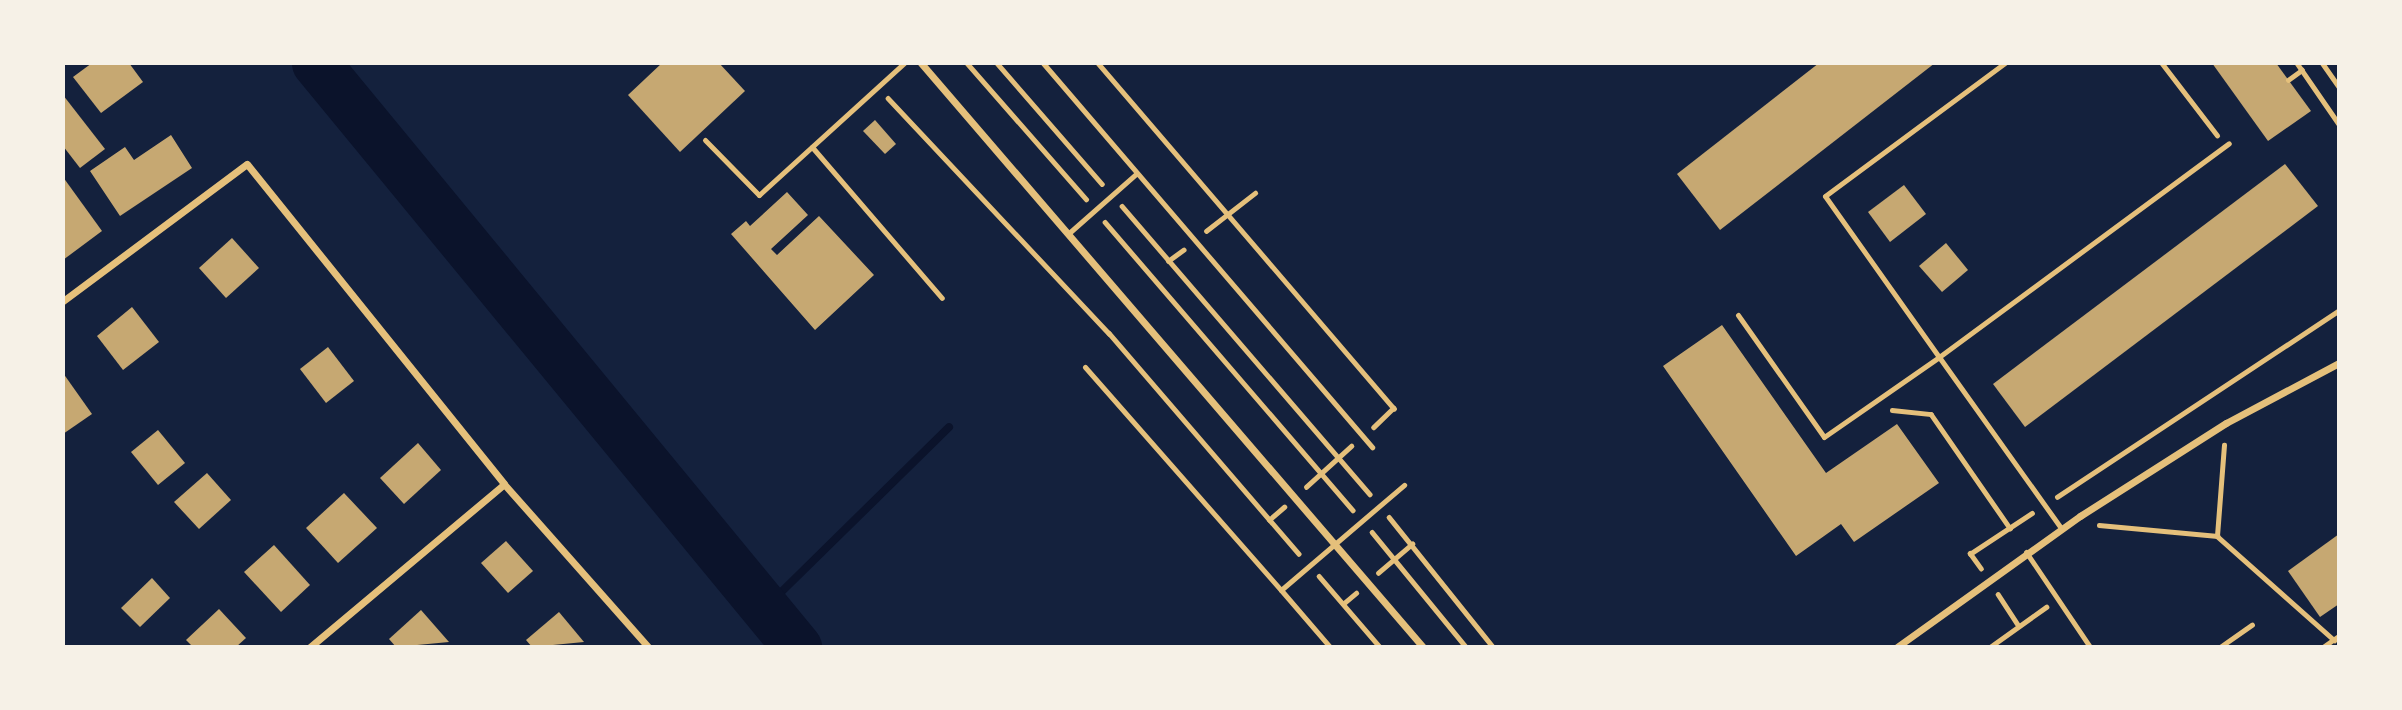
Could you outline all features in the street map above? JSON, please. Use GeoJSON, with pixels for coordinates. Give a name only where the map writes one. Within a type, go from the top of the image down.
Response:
{"type":"FeatureCollection","features":[{"type":"Feature","properties":{"kind":"street"},"geometry":{"type":"LineString","coordinates":[[921,63],[1296,496],[1423,647]]}},
{"type":"Feature","properties":{"kind":"street"},"geometry":{"type":"LineString","coordinates":[[63,301],[247,164],[504,484],[648,647]]}},
{"type":"Feature","properties":{"kind":"street"},"geometry":{"type":"LineString","coordinates":[[1897,647],[2061,528],[2226,424],[2339,363]]}},
{"type":"Feature","properties":{"kind":"street"},"geometry":{"type":"LineString","coordinates":[[310,647],[504,484]]}},
{"type":"Feature","properties":{"kind":"lane"},"geometry":{"type":"LineString","coordinates":[[705,140],[759,195],[904,63]]}},
{"type":"Feature","properties":{"kind":"lane"},"geometry":{"type":"LineString","coordinates":[[1043,63],[1372,447]]}},
{"type":"Feature","properties":{"kind":"lane"},"geometry":{"type":"LineString","coordinates":[[2005,63],[1825,196],[2061,528]]}},
{"type":"Feature","properties":{"kind":"lane"},"geometry":{"type":"LineString","coordinates":[[2322,63],[2339,87]]}},
{"type":"Feature","properties":{"kind":"lane"},"geometry":{"type":"LineString","coordinates":[[1738,314],[1824,437],[2227,145]]}},
{"type":"Feature","properties":{"kind":"lane"},"geometry":{"type":"LineString","coordinates":[[812,147],[942,298]]}},
{"type":"Feature","properties":{"kind":"lane"},"geometry":{"type":"LineString","coordinates":[[1069,233],[1136,174]]}},
{"type":"Feature","properties":{"kind":"lane"},"geometry":{"type":"LineString","coordinates":[[1085,367],[1330,647]]}},
{"type":"Feature","properties":{"kind":"lane"},"geometry":{"type":"LineString","coordinates":[[1281,590],[1404,485]]}},
{"type":"Feature","properties":{"kind":"lane"},"geometry":{"type":"LineString","coordinates":[[2026,552],[2090,647]]}},
{"type":"Feature","properties":{"kind":"lane"},"geometry":{"type":"LineString","coordinates":[[2220,647],[2252,625]]}},
{"type":"Feature","properties":{"kind":"path"},"geometry":{"type":"LineString","coordinates":[[967,63],[1362,520],[1466,647]]}},
{"type":"Feature","properties":{"kind":"path"},"geometry":{"type":"LineString","coordinates":[[997,63],[1379,505],[1493,647]]}},
{"type":"Feature","properties":{"kind":"path"},"geometry":{"type":"LineString","coordinates":[[1098,63],[1394,408],[1269,520]]}},
{"type":"Feature","properties":{"kind":"path"},"geometry":{"type":"LineString","coordinates":[[2162,63],[2227,145]]}},
{"type":"Feature","properties":{"kind":"path"},"geometry":{"type":"LineString","coordinates":[[2297,63],[2339,124]]}},
{"type":"Feature","properties":{"kind":"path"},"geometry":{"type":"LineString","coordinates":[[2288,80],[2302,70]]}},
{"type":"Feature","properties":{"kind":"path"},"geometry":{"type":"LineString","coordinates":[[878,87],[1109,333],[1380,647]]}},
{"type":"Feature","properties":{"kind":"path"},"geometry":{"type":"LineString","coordinates":[[1168,261],[1255,193]]}},
{"type":"Feature","properties":{"kind":"path"},"geometry":{"type":"LineString","coordinates":[[1970,554],[2339,310]]}},
{"type":"Feature","properties":{"kind":"path"},"geometry":{"type":"LineString","coordinates":[[1867,407],[1931,414],[2010,528]]}},
{"type":"Feature","properties":{"kind":"path"},"geometry":{"type":"LineString","coordinates":[[2217,536],[2226,424]]}},
{"type":"Feature","properties":{"kind":"path"},"geometry":{"type":"LineString","coordinates":[[2080,516],[2109,529],[2217,536],[2337,638],[2323,647]]}},
{"type":"Feature","properties":{"kind":"path"},"geometry":{"type":"LineString","coordinates":[[1990,647],[2058,598]]}},
{"type":"Feature","properties":{"kind":"building"},"geometry":{"type":"Polygon","coordinates":[[[92,63],[129,63],[143,82],[101,113],[73,77],[92,63]]]}},
{"type":"Feature","properties":{"kind":"building"},"geometry":{"type":"Polygon","coordinates":[[[662,63],[719,63],[745,91],[680,152],[628,95],[662,63]]]}},
{"type":"Feature","properties":{"kind":"building"},"geometry":{"type":"Polygon","coordinates":[[[1819,63],[1935,63],[1720,230],[1677,174],[1819,63]]]}},
{"type":"Feature","properties":{"kind":"building"},"geometry":{"type":"Polygon","coordinates":[[[2212,63],[2276,63],[2311,111],[2268,141],[2212,63]]]}},
{"type":"Feature","properties":{"kind":"building"},"geometry":{"type":"Polygon","coordinates":[[[63,95],[105,149],[80,168],[63,146],[63,95]]]}},
{"type":"Feature","properties":{"kind":"building"},"geometry":{"type":"Polygon","coordinates":[[[875,120],[896,144],[885,154],[863,131],[875,120]]]}},
{"type":"Feature","properties":{"kind":"building"},"geometry":{"type":"Polygon","coordinates":[[[171,135],[192,168],[120,216],[90,171],[125,147],[134,160],[171,135]]]}},
{"type":"Feature","properties":{"kind":"building"},"geometry":{"type":"Polygon","coordinates":[[[2285,164],[2318,206],[2025,427],[1993,384],[2285,164]]]}},
{"type":"Feature","properties":{"kind":"building"},"geometry":{"type":"Polygon","coordinates":[[[63,177],[102,231],[63,260],[63,177]]]}},
{"type":"Feature","properties":{"kind":"building"},"geometry":{"type":"Polygon","coordinates":[[[1904,185],[1926,214],[1890,242],[1868,212],[1904,185]]]}},
{"type":"Feature","properties":{"kind":"building"},"geometry":{"type":"Polygon","coordinates":[[[787,192],[808,215],[771,249],[777,255],[819,216],[874,275],[815,330],[731,234],[746,221],[750,226],[787,192]]]}},
{"type":"Feature","properties":{"kind":"building"},"geometry":{"type":"Polygon","coordinates":[[[232,238],[259,268],[226,298],[199,268],[232,238]]]}},
{"type":"Feature","properties":{"kind":"building"},"geometry":{"type":"Polygon","coordinates":[[[1946,243],[1968,270],[1942,292],[1919,266],[1946,243]]]}},
{"type":"Feature","properties":{"kind":"building"},"geometry":{"type":"Polygon","coordinates":[[[132,307],[159,342],[123,370],[97,336],[132,307]]]}},
{"type":"Feature","properties":{"kind":"building"},"geometry":{"type":"Polygon","coordinates":[[[1722,325],[1826,473],[1897,424],[1939,483],[1854,542],[1841,524],[1796,556],[1663,366],[1722,325]]]}},
{"type":"Feature","properties":{"kind":"building"},"geometry":{"type":"Polygon","coordinates":[[[328,347],[354,381],[326,403],[300,369],[328,347]]]}},
{"type":"Feature","properties":{"kind":"building"},"geometry":{"type":"Polygon","coordinates":[[[63,373],[92,414],[63,434],[63,373]]]}},
{"type":"Feature","properties":{"kind":"building"},"geometry":{"type":"Polygon","coordinates":[[[158,430],[185,463],[158,485],[131,452],[158,430]]]}},
{"type":"Feature","properties":{"kind":"building"},"geometry":{"type":"Polygon","coordinates":[[[418,443],[441,470],[404,504],[380,478],[418,443]]]}},
{"type":"Feature","properties":{"kind":"building"},"geometry":{"type":"Polygon","coordinates":[[[207,473],[231,500],[199,529],[174,502],[207,473]]]}},
{"type":"Feature","properties":{"kind":"building"},"geometry":{"type":"Polygon","coordinates":[[[344,493],[377,528],[338,563],[306,528],[344,493]]]}},
{"type":"Feature","properties":{"kind":"building"},"geometry":{"type":"Polygon","coordinates":[[[2339,534],[2339,604],[2320,617],[2288,571],[2339,534]]]}},
{"type":"Feature","properties":{"kind":"building"},"geometry":{"type":"Polygon","coordinates":[[[506,541],[533,571],[508,593],[481,563],[506,541]]]}},
{"type":"Feature","properties":{"kind":"building"},"geometry":{"type":"Polygon","coordinates":[[[274,545],[310,585],[281,612],[244,572],[274,545]]]}},
{"type":"Feature","properties":{"kind":"building"},"geometry":{"type":"Polygon","coordinates":[[[152,578],[170,598],[140,627],[121,608],[152,578]]]}},
{"type":"Feature","properties":{"kind":"building"},"geometry":{"type":"Polygon","coordinates":[[[219,609],[246,638],[236,647],[193,647],[186,640],[219,609]]]}},
{"type":"Feature","properties":{"kind":"building"},"geometry":{"type":"Polygon","coordinates":[[[421,610],[449,642],[396,647],[389,639],[421,610]]]}},
{"type":"Feature","properties":{"kind":"building"},"geometry":{"type":"Polygon","coordinates":[[[559,612],[584,642],[532,647],[526,640],[559,612]]]}},
{"type":"Feature","properties":{"kind":"waterway"},"geometry":{"type":"LineString","coordinates":[[316,63],[797,647]]}},
{"type":"Feature","properties":{"kind":"waterway"},"geometry":{"type":"LineString","coordinates":[[765,608],[949,427]]}}]}
